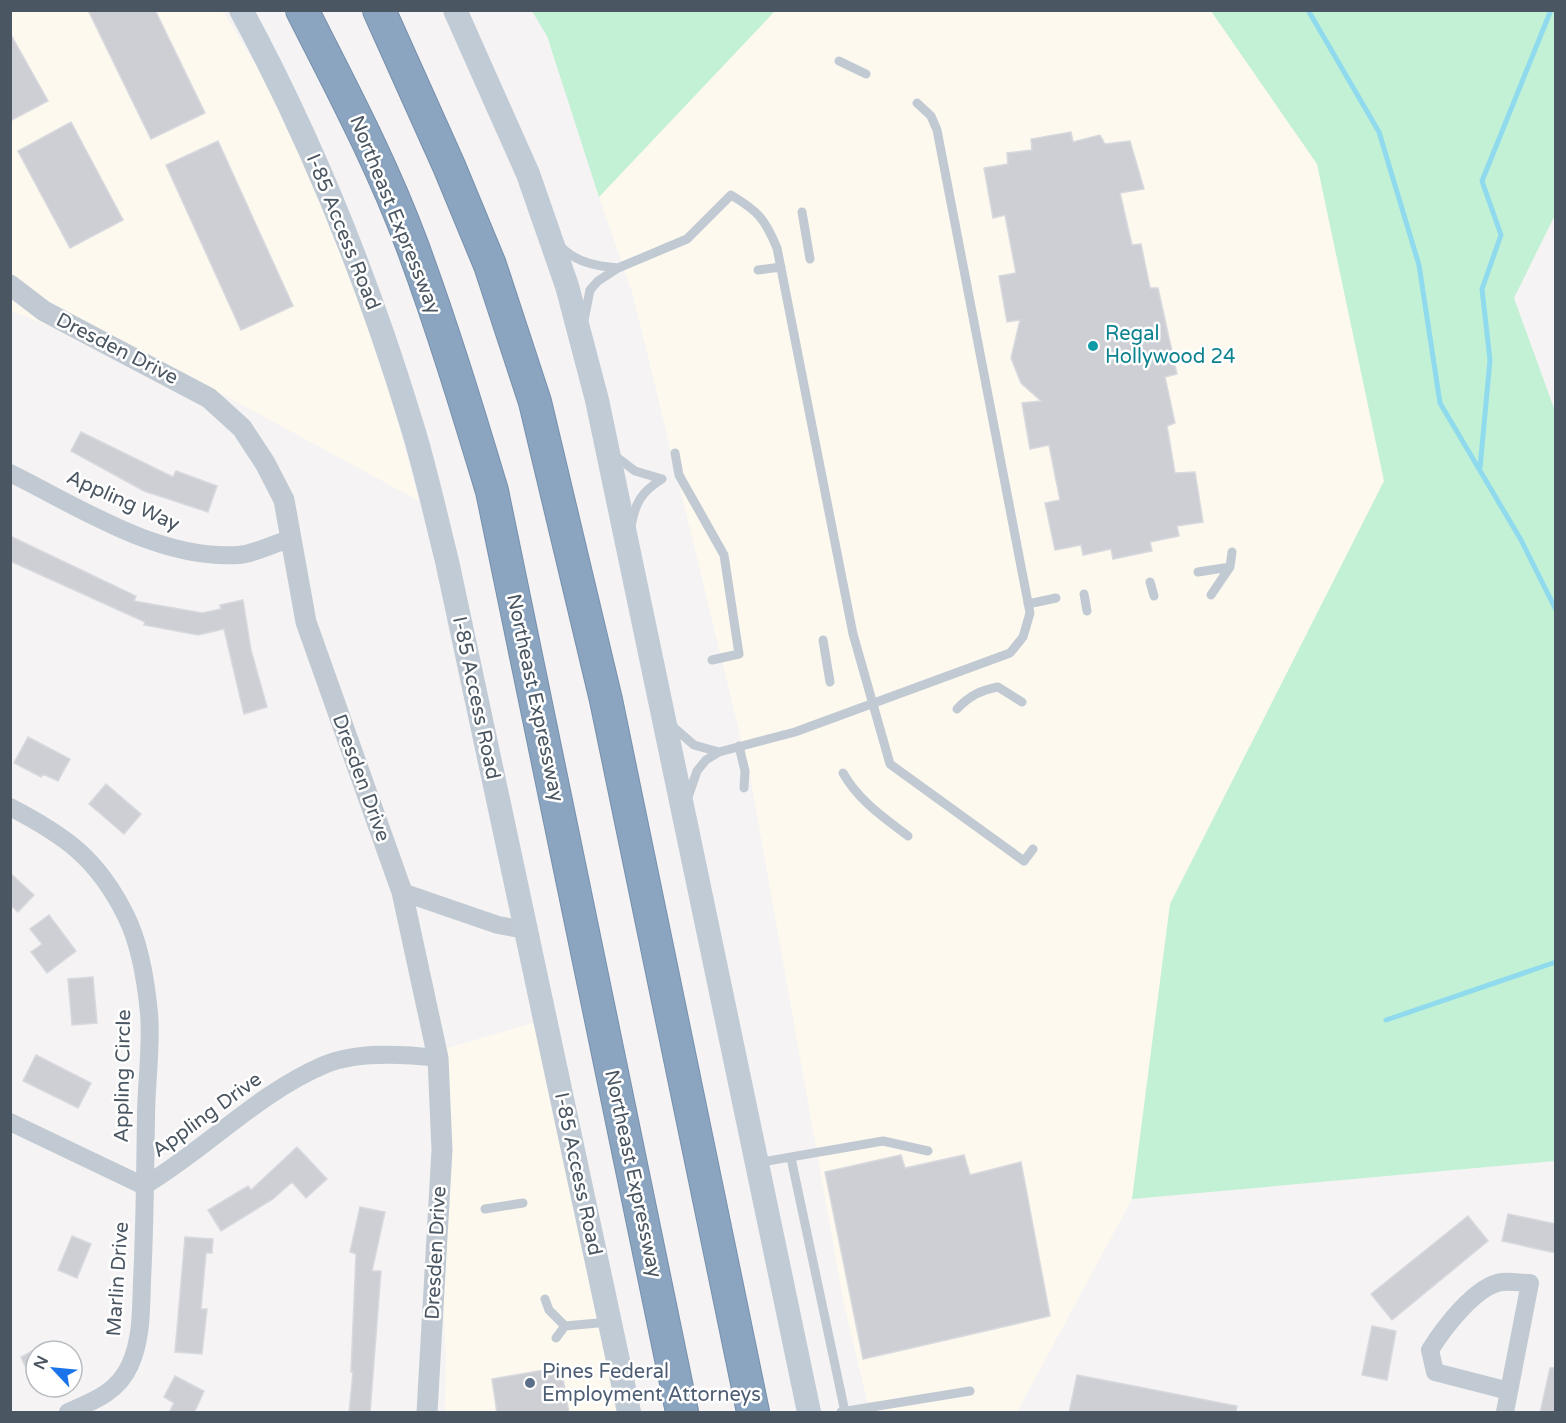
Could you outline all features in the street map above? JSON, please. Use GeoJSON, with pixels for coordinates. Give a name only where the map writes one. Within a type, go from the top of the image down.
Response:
{"type":"FeatureCollection","features":[{"type":"Feature","properties":{"kind":"highway","name":"Northeast Expressway"},"geometry":{"type":"LineString","coordinates":[[302,10],[348,102],[411,243],[455,370],[492,491],[682,1413]]}},
{"type":"Feature","properties":{"kind":"highway"},"geometry":{"type":"LineString","coordinates":[[379,10],[449,166],[490,265],[535,402],[606,700],[753,1413]]}},
{"type":"Feature","properties":{"kind":"main road","name":"I-85 Access Road"},"geometry":{"type":"LineString","coordinates":[[241,10],[303,132],[340,220],[372,301],[411,421],[447,561],[628,1413]]}},
{"type":"Feature","properties":{"kind":"main road"},"geometry":{"type":"LineString","coordinates":[[455,10],[528,174],[567,286],[582,343],[629,551],[809,1413]]}},
{"type":"Feature","properties":{"kind":"street","name":"Dresden Drive"},"geometry":{"type":"LineString","coordinates":[[10,285],[44,311],[209,398],[242,428],[265,463],[284,500],[306,622],[402,892],[438,1058],[442,1150],[427,1413]]}},
{"type":"Feature","properties":{"kind":"street","name":"Appling Way"},"geometry":{"type":"LineString","coordinates":[[10,473],[142,538],[179,551],[239,555],[291,539]]}},
{"type":"Feature","properties":{"kind":"street","name":"Appling Circle"},"geometry":{"type":"LineString","coordinates":[[10,807],[44,824],[80,849],[105,878],[127,918],[140,957],[149,1014],[144,1186]]}},
{"type":"Feature","properties":{"kind":"street"},"geometry":{"type":"LineString","coordinates":[[402,892],[498,925],[526,930]]}},
{"type":"Feature","properties":{"kind":"street","name":"Appling Drive"},"geometry":{"type":"LineString","coordinates":[[10,1122],[144,1186],[170,1171],[283,1088],[325,1064],[379,1054],[438,1058]]}},
{"type":"Feature","properties":{"kind":"street","name":"Marlin Drive"},"geometry":{"type":"LineString","coordinates":[[68,1413],[99,1399],[120,1384],[130,1364],[140,1333],[146,1208],[144,1186]]}},
{"type":"Feature","properties":{"kind":"street"},"geometry":{"type":"LineString","coordinates":[[1505,1413],[1530,1283],[1499,1282],[1477,1296],[1446,1325],[1430,1350],[1435,1372],[1509,1391]]}},
{"type":"Feature","properties":{"kind":"lane"},"geometry":{"type":"LineString","coordinates":[[839,61],[866,74]]}},
{"type":"Feature","properties":{"kind":"lane"},"geometry":{"type":"LineString","coordinates":[[683,816],[698,771],[706,760],[718,752],[795,732],[873,704],[1010,652],[1023,637],[1030,613],[937,130],[931,116],[917,103]]}},
{"type":"Feature","properties":{"kind":"lane"},"geometry":{"type":"LineString","coordinates":[[582,343],[590,290],[598,280],[618,268],[687,239],[731,195],[753,208],[767,223],[777,248],[781,267],[853,634],[890,764],[1024,861],[1033,849]]}},
{"type":"Feature","properties":{"kind":"lane"},"geometry":{"type":"LineString","coordinates":[[802,212],[810,259]]}},
{"type":"Feature","properties":{"kind":"lane"},"geometry":{"type":"LineString","coordinates":[[549,236],[575,258],[598,267],[618,268]]}},
{"type":"Feature","properties":{"kind":"lane"},"geometry":{"type":"LineString","coordinates":[[758,270],[781,267]]}},
{"type":"Feature","properties":{"kind":"lane"},"geometry":{"type":"LineString","coordinates":[[607,448],[635,471],[662,479],[646,488],[639,497],[634,509],[629,551]]}},
{"type":"Feature","properties":{"kind":"lane"},"geometry":{"type":"LineString","coordinates":[[675,453],[679,476],[724,555],[739,654],[712,660]]}},
{"type":"Feature","properties":{"kind":"lane"},"geometry":{"type":"LineString","coordinates":[[1211,595],[1230,567],[1232,552]]}},
{"type":"Feature","properties":{"kind":"lane"},"geometry":{"type":"LineString","coordinates":[[1198,572],[1230,567]]}},
{"type":"Feature","properties":{"kind":"lane"},"geometry":{"type":"LineString","coordinates":[[1150,582],[1154,596]]}},
{"type":"Feature","properties":{"kind":"lane"},"geometry":{"type":"LineString","coordinates":[[1084,594],[1087,611]]}},
{"type":"Feature","properties":{"kind":"lane"},"geometry":{"type":"LineString","coordinates":[[1028,604],[1056,598]]}},
{"type":"Feature","properties":{"kind":"lane"},"geometry":{"type":"LineString","coordinates":[[823,640],[830,682]]}},
{"type":"Feature","properties":{"kind":"lane"},"geometry":{"type":"LineString","coordinates":[[957,709],[967,699],[984,690],[998,687],[1022,702]]}},
{"type":"Feature","properties":{"kind":"lane"},"geometry":{"type":"LineString","coordinates":[[663,714],[685,739],[702,748],[718,752]]}},
{"type":"Feature","properties":{"kind":"lane"},"geometry":{"type":"LineString","coordinates":[[739,747],[745,771],[744,788]]}},
{"type":"Feature","properties":{"kind":"lane"},"geometry":{"type":"LineString","coordinates":[[843,773],[852,790],[872,810],[908,836]]}},
{"type":"Feature","properties":{"kind":"lane"},"geometry":{"type":"LineString","coordinates":[[756,1163],[883,1141],[928,1151]]}},
{"type":"Feature","properties":{"kind":"lane"},"geometry":{"type":"LineString","coordinates":[[791,1158],[843,1412],[970,1391]]}},
{"type":"Feature","properties":{"kind":"lane"},"geometry":{"type":"LineString","coordinates":[[485,1209],[523,1203]]}},
{"type":"Feature","properties":{"kind":"lane"},"geometry":{"type":"LineString","coordinates":[[545,1299],[549,1310],[565,1326]]}},
{"type":"Feature","properties":{"kind":"lane"},"geometry":{"type":"LineString","coordinates":[[556,1338],[565,1326],[609,1322]]}},
{"type":"Feature","properties":{"kind":"shaded area","name":"Regal Hollywood 24"},"geometry":{"type":"Polygon","coordinates":[[[775,10],[1211,11],[1317,164],[1384,481],[1170,904],[1132,1199],[1017,1412],[870,1412],[844,1305],[750,776],[633,295],[599,197],[775,10]]]}},
{"type":"Feature","properties":{"kind":"shaded area"},"geometry":{"type":"Polygon","coordinates":[[[10,11],[223,11],[312,159],[343,216],[419,501],[224,395],[11,311],[10,11]]]}},
{"type":"Feature","properties":{"kind":"shaded area"},"geometry":{"type":"Polygon","coordinates":[[[550,1018],[630,1412],[445,1412],[446,1359],[430,1053],[550,1018]]]}},
{"type":"Feature","properties":{"kind":"green space"},"geometry":{"type":"Polygon","coordinates":[[[532,11],[775,11],[599,197],[547,36],[532,11]]]}},
{"type":"Feature","properties":{"kind":"green space"},"geometry":{"type":"Polygon","coordinates":[[[1211,11],[1555,11],[1555,215],[1514,298],[1556,414],[1555,1161],[1132,1199],[1170,904],[1384,481],[1317,164],[1211,11]]]}},
{"type":"Feature","properties":{"kind":"building"},"geometry":{"type":"Polygon","coordinates":[[[88,10],[155,10],[205,113],[151,139],[88,10]]]}},
{"type":"Feature","properties":{"kind":"building"},"geometry":{"type":"Polygon","coordinates":[[[10,33],[48,101],[10,121],[10,33]]]}},
{"type":"Feature","properties":{"kind":"building"},"geometry":{"type":"Polygon","coordinates":[[[71,122],[123,220],[70,248],[18,151],[71,122]]]}},
{"type":"Feature","properties":{"kind":"building","name":"Regal Hollywood 24"},"geometry":{"type":"Polygon","coordinates":[[[1071,132],[1073,142],[1100,135],[1105,144],[1130,141],[1144,189],[1120,193],[1132,245],[1141,244],[1150,288],[1158,288],[1177,374],[1165,377],[1175,423],[1167,426],[1175,473],[1195,472],[1203,522],[1177,526],[1179,536],[1150,542],[1152,551],[1113,559],[1111,549],[1083,555],[1081,545],[1055,550],[1045,503],[1060,500],[1049,445],[1030,449],[1022,403],[1041,401],[1021,383],[1011,358],[1020,320],[1007,322],[999,276],[1016,273],[1005,215],[993,218],[984,168],[1008,164],[1007,153],[1032,150],[1031,139],[1071,132]]]}},
{"type":"Feature","properties":{"kind":"building"},"geometry":{"type":"Polygon","coordinates":[[[218,141],[293,306],[241,330],[166,165],[218,141]]]}},
{"type":"Feature","properties":{"kind":"building"},"geometry":{"type":"Polygon","coordinates":[[[81,432],[173,477],[176,471],[217,486],[208,512],[144,491],[71,451],[81,432]]]}},
{"type":"Feature","properties":{"kind":"building"},"geometry":{"type":"Polygon","coordinates":[[[10,536],[136,596],[134,601],[202,613],[221,609],[220,605],[243,600],[251,650],[267,707],[244,714],[224,629],[198,635],[144,625],[145,622],[10,561],[10,536]]]}},
{"type":"Feature","properties":{"kind":"building"},"geometry":{"type":"Polygon","coordinates":[[[28,737],[70,759],[58,781],[43,774],[41,777],[14,763],[28,737]]]}},
{"type":"Feature","properties":{"kind":"building"},"geometry":{"type":"Polygon","coordinates":[[[106,784],[141,814],[124,834],[89,804],[106,784]]]}},
{"type":"Feature","properties":{"kind":"building"},"geometry":{"type":"Polygon","coordinates":[[[10,873],[34,895],[18,912],[10,905],[10,873]]]}},
{"type":"Feature","properties":{"kind":"building"},"geometry":{"type":"Polygon","coordinates":[[[49,915],[76,951],[47,973],[31,952],[42,944],[30,929],[49,915]]]}},
{"type":"Feature","properties":{"kind":"building"},"geometry":{"type":"Polygon","coordinates":[[[93,977],[97,1023],[72,1025],[68,979],[93,977]]]}},
{"type":"Feature","properties":{"kind":"building"},"geometry":{"type":"Polygon","coordinates":[[[36,1055],[91,1083],[78,1108],[23,1081],[36,1055]]]}},
{"type":"Feature","properties":{"kind":"building"},"geometry":{"type":"Polygon","coordinates":[[[297,1147],[327,1179],[306,1198],[292,1182],[273,1199],[221,1231],[208,1210],[248,1186],[251,1190],[297,1147]]]}},
{"type":"Feature","properties":{"kind":"building"},"geometry":{"type":"Polygon","coordinates":[[[901,1155],[905,1168],[964,1155],[970,1175],[1021,1162],[1050,1316],[863,1359],[825,1172],[901,1155]]]}},
{"type":"Feature","properties":{"kind":"building"},"geometry":{"type":"Polygon","coordinates":[[[360,1207],[385,1212],[372,1271],[381,1271],[370,1413],[349,1413],[353,1372],[351,1372],[356,1254],[350,1252],[360,1207]]]}},
{"type":"Feature","properties":{"kind":"building"},"geometry":{"type":"Polygon","coordinates":[[[1508,1214],[1556,1224],[1556,1253],[1502,1241],[1508,1214]]]}},
{"type":"Feature","properties":{"kind":"building"},"geometry":{"type":"Polygon","coordinates":[[[1468,1216],[1488,1241],[1392,1320],[1371,1294],[1468,1216]]]}},
{"type":"Feature","properties":{"kind":"building"},"geometry":{"type":"Polygon","coordinates":[[[72,1236],[91,1244],[77,1278],[58,1270],[72,1236]]]}},
{"type":"Feature","properties":{"kind":"building"},"geometry":{"type":"Polygon","coordinates":[[[185,1237],[213,1239],[212,1253],[206,1253],[201,1309],[207,1309],[202,1354],[175,1352],[185,1237]]]}},
{"type":"Feature","properties":{"kind":"building"},"geometry":{"type":"Polygon","coordinates":[[[1372,1326],[1396,1331],[1387,1380],[1362,1375],[1372,1326]]]}},
{"type":"Feature","properties":{"kind":"building"},"geometry":{"type":"Polygon","coordinates":[[[561,1367],[569,1413],[497,1413],[492,1379],[561,1367]]]}},
{"type":"Feature","properties":{"kind":"building"},"geometry":{"type":"Polygon","coordinates":[[[1550,1368],[1556,1368],[1556,1413],[1540,1413],[1550,1368]]]}},
{"type":"Feature","properties":{"kind":"building"},"geometry":{"type":"Polygon","coordinates":[[[1077,1375],[1237,1406],[1236,1413],[1069,1413],[1077,1375]]]}},
{"type":"Feature","properties":{"kind":"building"},"geometry":{"type":"Polygon","coordinates":[[[175,1376],[204,1391],[194,1413],[169,1413],[174,1403],[164,1397],[175,1376]]]}},
{"type":"Feature","properties":{"kind":"waterway"},"geometry":{"type":"LineString","coordinates":[[1308,10],[1379,132],[1419,265],[1440,403],[1521,540],[1556,610]]}},
{"type":"Feature","properties":{"kind":"waterway"},"geometry":{"type":"LineString","coordinates":[[1480,468],[1490,360],[1482,289],[1501,235],[1482,181],[1551,10]]}},
{"type":"Feature","properties":{"kind":"waterway"},"geometry":{"type":"LineString","coordinates":[[1386,1020],[1556,962]]}},
{"type":"Feature","properties":{"kind":"place","name":"Regal Hollywood 24"},"geometry":{"type":"Point","coordinates":[1093,346]}},
{"type":"Feature","properties":{"kind":"place","name":"Pines Federal Employment Attorneys"},"geometry":{"type":"Point","coordinates":[530,1383]}}]}
